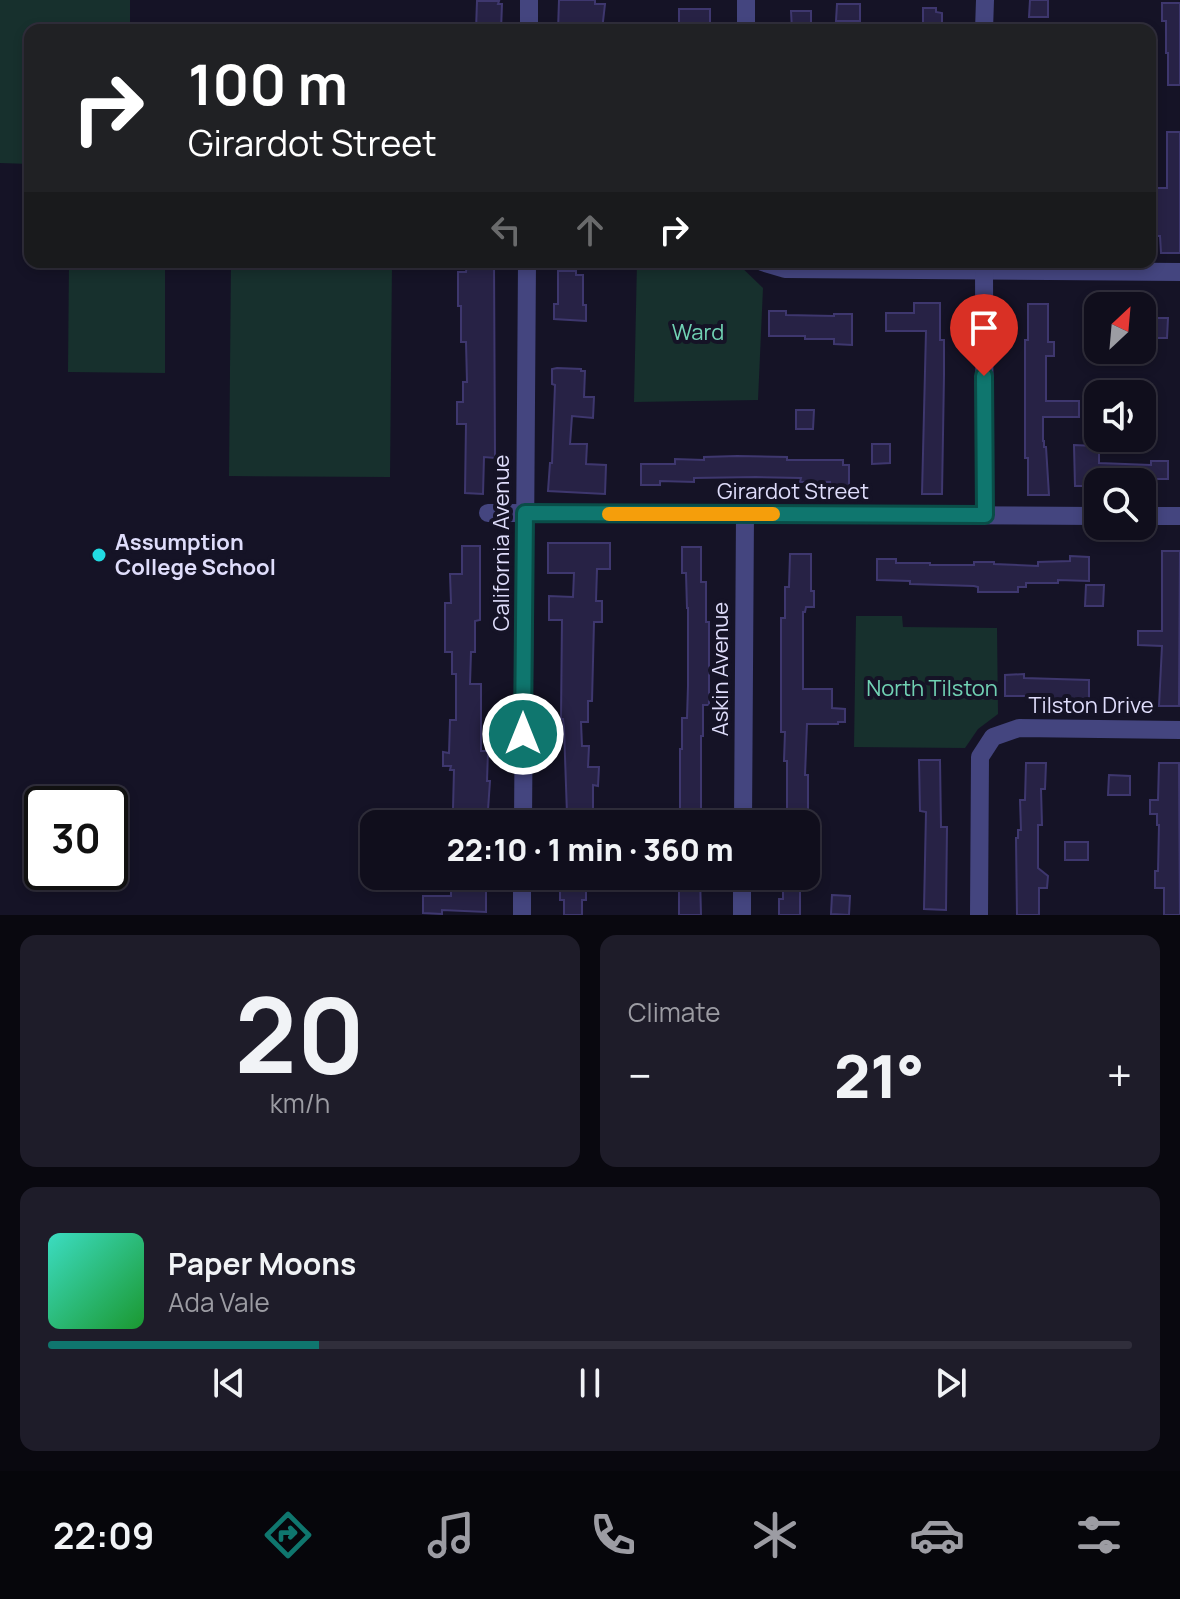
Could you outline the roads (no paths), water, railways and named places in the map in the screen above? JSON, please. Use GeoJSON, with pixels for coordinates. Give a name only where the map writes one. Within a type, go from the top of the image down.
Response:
{"type":"FeatureCollection","features":[{"type":"Feature","properties":{"kind":"street"},"geometry":{"type":"LineString","coordinates":[[529,0],[529,24]]}},
{"type":"Feature","properties":{"kind":"street"},"geometry":{"type":"LineString","coordinates":[[746,0],[746,24]]}},
{"type":"Feature","properties":{"kind":"street"},"geometry":{"type":"LineString","coordinates":[[984,24],[985,0]]}},
{"type":"Feature","properties":{"kind":"street","name":"California Avenue"},"geometry":{"type":"LineString","coordinates":[[523,810],[527,268]]}},
{"type":"Feature","properties":{"kind":"street"},"geometry":{"type":"LineString","coordinates":[[781,268],[1180,272]]}},
{"type":"Feature","properties":{"kind":"street"},"geometry":{"type":"LineString","coordinates":[[984,271],[985,515]]}},
{"type":"Feature","properties":{"kind":"street","name":"Girardot Street"},"geometry":{"type":"LineString","coordinates":[[488,513],[1084,516]]}},
{"type":"Feature","properties":{"kind":"street","name":"Askin Avenue"},"geometry":{"type":"LineString","coordinates":[[743,810],[745,514]]}},
{"type":"Feature","properties":{"kind":"street"},"geometry":{"type":"LineString","coordinates":[[1156,516],[1180,516]]}},
{"type":"Feature","properties":{"kind":"street","name":"Tilston Drive"},"geometry":{"type":"LineString","coordinates":[[979,915],[980,757],[993,737],[1019,728],[1180,730]]}},
{"type":"Feature","properties":{"kind":"street"},"geometry":{"type":"LineString","coordinates":[[522,890],[522,915]]}},
{"type":"Feature","properties":{"kind":"street"},"geometry":{"type":"LineString","coordinates":[[742,890],[742,915]]}},
{"type":"Feature","properties":{"kind":"place","name":"Assumption College School"},"geometry":{"type":"Point","coordinates":[99,555]}},
{"type":"Feature","properties":{"kind":"park label","name":"Ward"},"geometry":{"type":"Point","coordinates":[698,332]}},
{"type":"Feature","properties":{"kind":"park label","name":"North Tilston"},"geometry":{"type":"Point","coordinates":[932,688]}}]}
